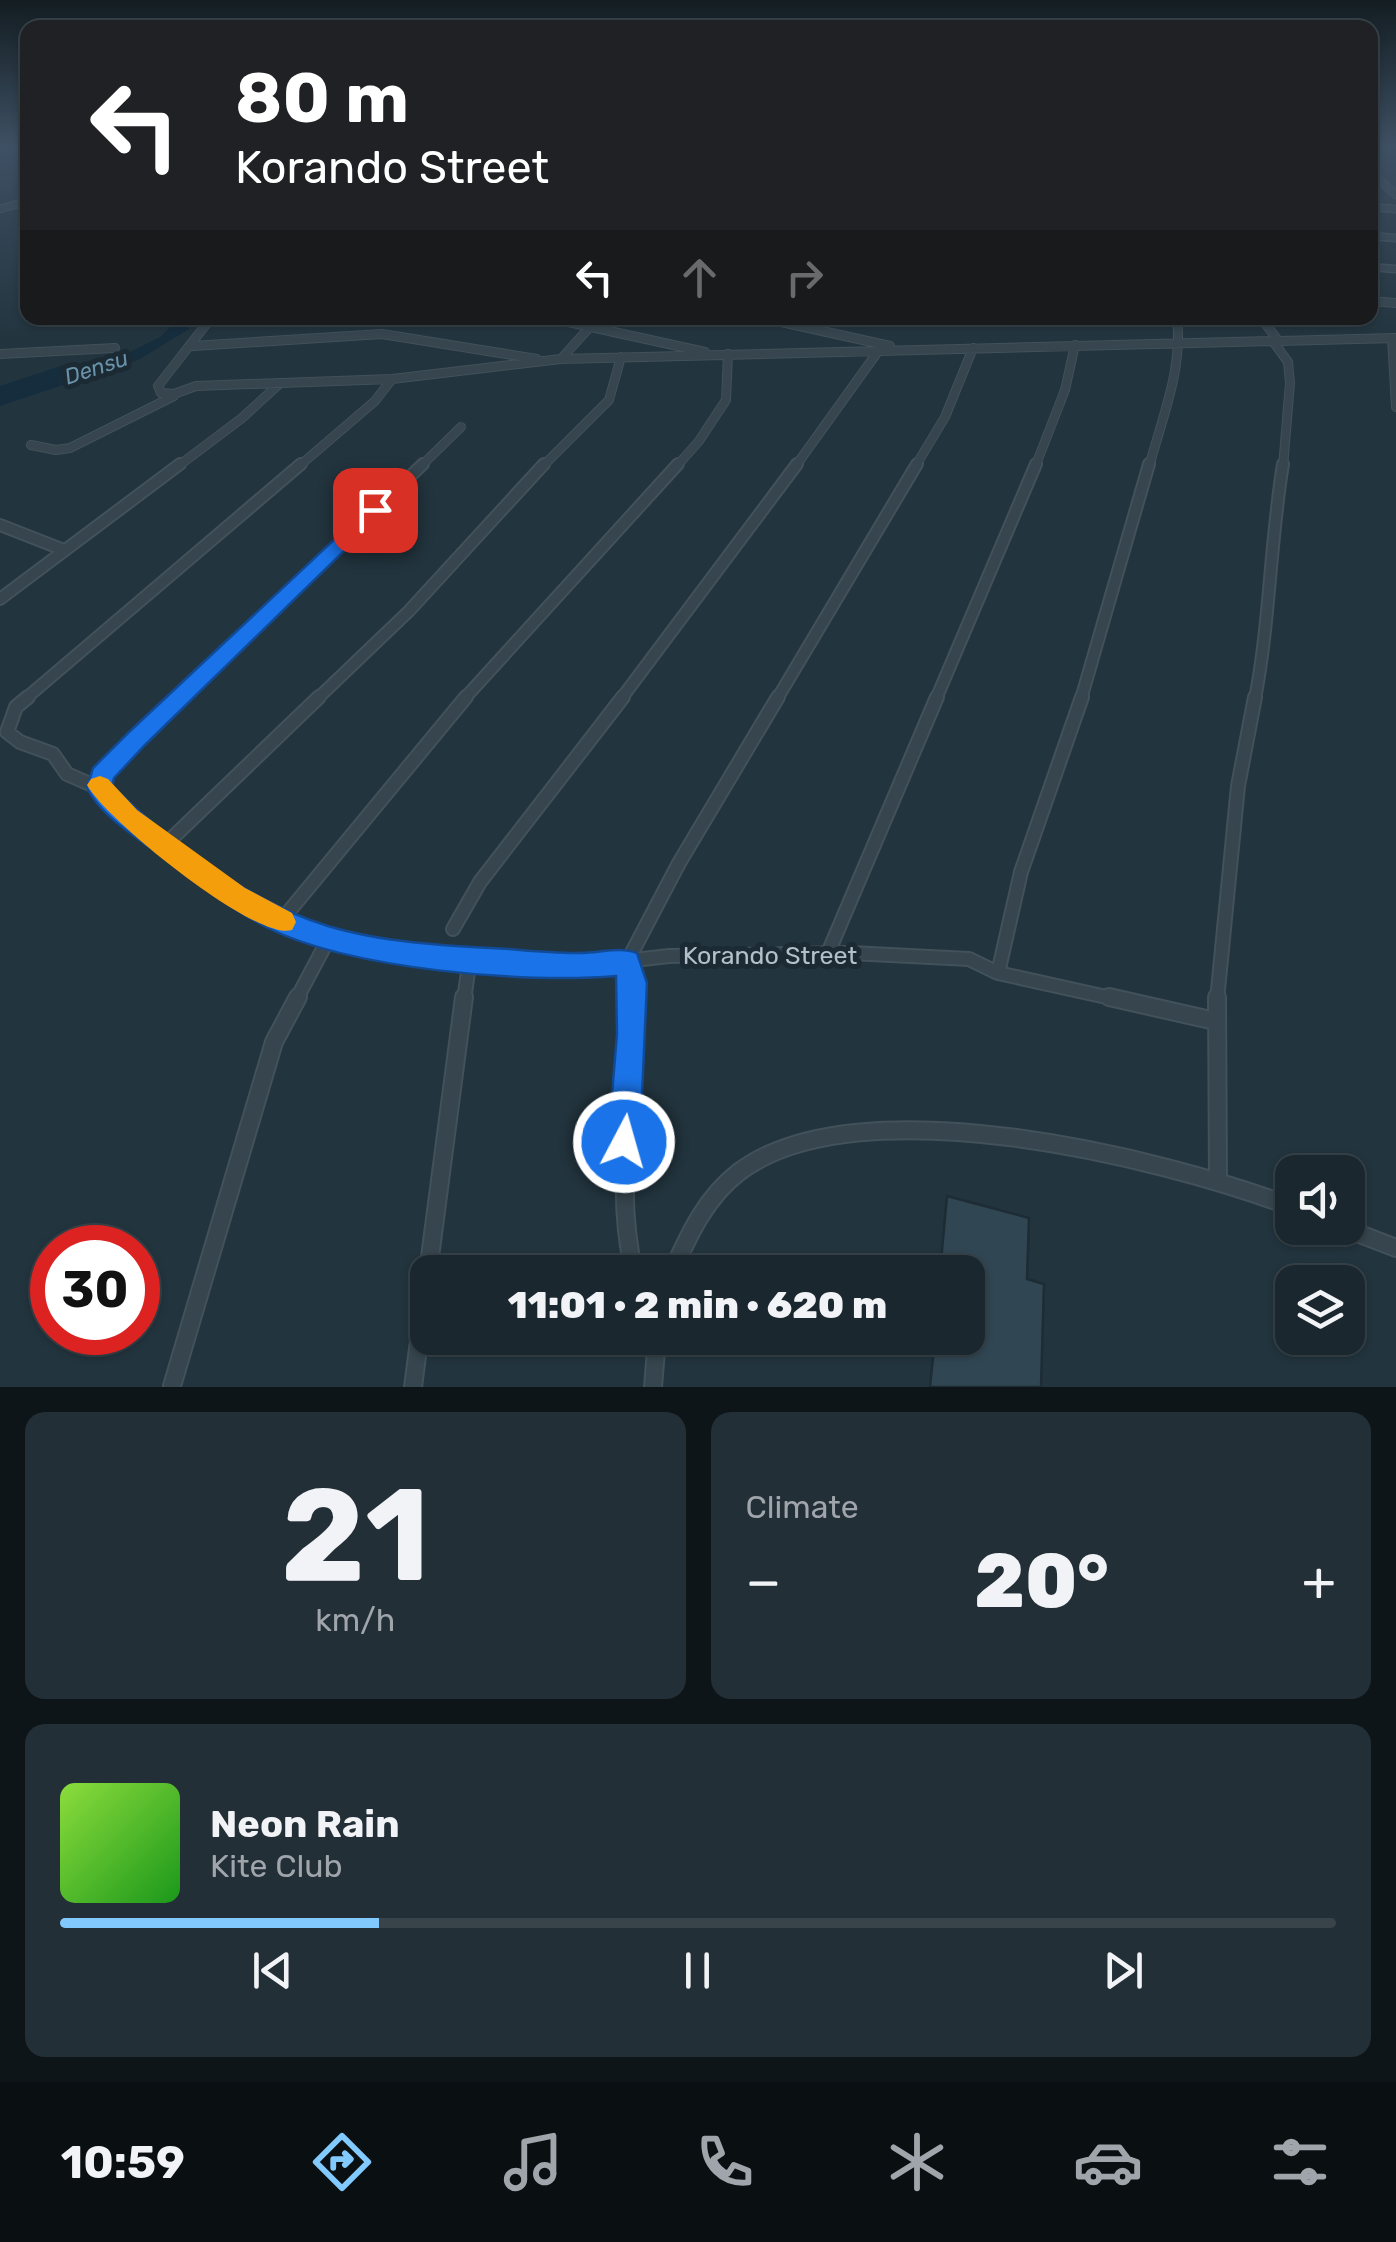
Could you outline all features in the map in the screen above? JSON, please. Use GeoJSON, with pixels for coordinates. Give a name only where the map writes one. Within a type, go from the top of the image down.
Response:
{"type":"FeatureCollection","features":[{"type":"Feature","properties":{"kind":"street"},"geometry":{"type":"LineString","coordinates":[[206,325],[158,386],[161,393],[174,394],[196,386],[392,379],[546,361],[621,357],[1394,338],[1396,407]]}},
{"type":"Feature","properties":{"kind":"street"},"geometry":{"type":"LineString","coordinates":[[583,325],[692,346],[708,354]]}},
{"type":"Feature","properties":{"kind":"street"},"geometry":{"type":"LineString","coordinates":[[799,325],[860,337],[898,350]]}},
{"type":"Feature","properties":{"kind":"street"},"geometry":{"type":"LineString","coordinates":[[998,973],[1021,872],[1092,664],[1176,369],[1180,344],[1177,325]]}},
{"type":"Feature","properties":{"kind":"street"},"geometry":{"type":"LineString","coordinates":[[1218,1180],[1215,1020],[1238,786],[1266,644],[1271,538],[1284,460],[1288,362],[1266,325]]}},
{"type":"Feature","properties":{"kind":"street"},"geometry":{"type":"LineString","coordinates":[[561,360],[588,326]]}},
{"type":"Feature","properties":{"kind":"street"},"geometry":{"type":"LineString","coordinates":[[193,346],[382,334],[546,361]]}},
{"type":"Feature","properties":{"kind":"street"},"geometry":{"type":"LineString","coordinates":[[828,953],[1048,435],[1065,390],[1075,345]]}},
{"type":"Feature","properties":{"kind":"street"},"geometry":{"type":"LineString","coordinates":[[0,354],[115,348]]}},
{"type":"Feature","properties":{"kind":"street"},"geometry":{"type":"LineString","coordinates":[[628,1255],[620,1201],[630,1084],[632,983],[627,962],[678,863],[944,416],[973,348]]}},
{"type":"Feature","properties":{"kind":"street"},"geometry":{"type":"LineString","coordinates":[[453,929],[480,882],[712,583],[879,350]]}},
{"type":"Feature","properties":{"kind":"street"},"geometry":{"type":"LineString","coordinates":[[281,921],[466,696],[699,441],[726,400],[728,354]]}},
{"type":"Feature","properties":{"kind":"street"},"geometry":{"type":"LineString","coordinates":[[165,844],[409,611],[525,483],[608,400],[614,391],[621,357]]}},
{"type":"Feature","properties":{"kind":"street","name":"Korando Street"},"geometry":{"type":"LineString","coordinates":[[392,379],[375,401],[16,706],[7,732],[20,742],[53,754],[67,774],[99,788],[128,817],[235,896],[281,921],[368,948],[581,966],[669,956],[828,953],[969,959],[998,973],[1215,1020]]}},
{"type":"Feature","properties":{"kind":"street"},"geometry":{"type":"LineString","coordinates":[[0,599],[242,418],[278,385]]}},
{"type":"Feature","properties":{"kind":"street"},"geometry":{"type":"LineString","coordinates":[[32,444],[56,450],[70,448],[196,386]]}},
{"type":"Feature","properties":{"kind":"street"},"geometry":{"type":"LineString","coordinates":[[99,788],[102,775],[136,739],[461,428]]}},
{"type":"Feature","properties":{"kind":"street"},"geometry":{"type":"LineString","coordinates":[[0,525],[64,550]]}},
{"type":"Feature","properties":{"kind":"street"},"geometry":{"type":"LineString","coordinates":[[172,1386],[274,1042],[329,938]]}},
{"type":"Feature","properties":{"kind":"street"},"geometry":{"type":"LineString","coordinates":[[413,1387],[440,1160],[470,958]]}},
{"type":"Feature","properties":{"kind":"street"},"geometry":{"type":"LineString","coordinates":[[677,1255],[682,1240],[734,1177],[796,1142],[838,1133],[926,1128],[976,1132],[1218,1180],[1275,1200]]}},
{"type":"Feature","properties":{"kind":"street"},"geometry":{"type":"LineString","coordinates":[[1365,1236],[1396,1248]]}},
{"type":"Feature","properties":{"kind":"street"},"geometry":{"type":"LineString","coordinates":[[654,1387],[656,1355]]}},
{"type":"Feature","properties":{"kind":"water","name":"Densu"},"geometry":{"type":"Polygon","coordinates":[[[188,325],[189,329],[138,360],[0,406],[0,386],[61,366],[112,361],[160,337],[171,326],[188,325]]]}},
{"type":"Feature","properties":{"kind":"building"},"geometry":{"type":"Polygon","coordinates":[[[947,1196],[1029,1218],[1027,1279],[1044,1284],[1041,1387],[930,1387],[933,1355],[985,1355],[985,1255],[942,1255],[947,1196]]]}},
{"type":"Feature","properties":{"kind":"slow traffic"},"geometry":{"type":"LineString","coordinates":[[100,785],[128,817],[235,896],[282,922]]}},
{"type":"Feature","properties":{"kind":"route"},"geometry":{"type":"LineString","coordinates":[[375,510],[136,739],[102,775],[99,788],[119,810],[235,896],[281,921],[329,938],[368,948],[487,960],[581,966],[627,962],[632,983],[632,1034],[624,1142]]}}]}
